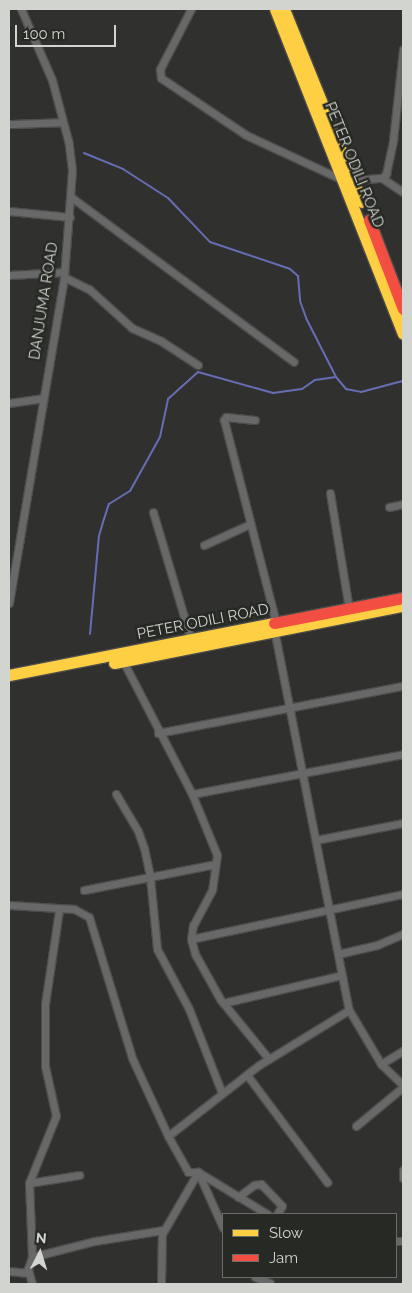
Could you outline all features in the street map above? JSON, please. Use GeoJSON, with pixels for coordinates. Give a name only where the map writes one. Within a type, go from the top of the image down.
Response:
{"type":"FeatureCollection","features":[{"type":"Feature","properties":{"kind":"main road","name":"PETER ODILI ROAD"},"geometry":{"type":"LineString","coordinates":[[275,9],[403,309]]}},
{"type":"Feature","properties":{"kind":"main road","name":"PETER ODILI ROAD"},"geometry":{"type":"LineString","coordinates":[[284,9],[349,181],[403,334]]}},
{"type":"Feature","properties":{"kind":"main road","name":"PETER ODILI ROAD"},"geometry":{"type":"LineString","coordinates":[[9,675],[274,626],[403,598]]}},
{"type":"Feature","properties":{"kind":"main road"},"geometry":{"type":"LineString","coordinates":[[9,683],[123,661],[274,626],[403,606]]}},
{"type":"Feature","properties":{"kind":"street","name":"DANJUMA ROAD"},"geometry":{"type":"LineString","coordinates":[[9,603],[64,274],[70,217],[72,170],[63,122],[52,80],[21,9]]}},
{"type":"Feature","properties":{"kind":"street"},"geometry":{"type":"LineString","coordinates":[[191,9],[160,69],[161,78],[246,135],[349,181],[382,178],[403,192]]}},
{"type":"Feature","properties":{"kind":"street"},"geometry":{"type":"LineString","coordinates":[[382,178],[388,168],[393,140],[403,50]]}},
{"type":"Feature","properties":{"kind":"street"},"geometry":{"type":"LineString","coordinates":[[9,124],[63,122]]}},
{"type":"Feature","properties":{"kind":"street"},"geometry":{"type":"LineString","coordinates":[[71,197],[294,362]]}},
{"type":"Feature","properties":{"kind":"street"},"geometry":{"type":"LineString","coordinates":[[9,211],[70,217]]}},
{"type":"Feature","properties":{"kind":"street"},"geometry":{"type":"LineString","coordinates":[[9,275],[64,274],[88,289],[132,328],[198,365]]}},
{"type":"Feature","properties":{"kind":"street"},"geometry":{"type":"LineString","coordinates":[[9,403],[43,398]]}},
{"type":"Feature","properties":{"kind":"street"},"geometry":{"type":"LineString","coordinates":[[256,420],[226,417],[224,420],[274,626],[349,1010],[381,1064],[403,1086],[356,1126]]}},
{"type":"Feature","properties":{"kind":"street"},"geometry":{"type":"LineString","coordinates":[[330,493],[349,609]]}},
{"type":"Feature","properties":{"kind":"street"},"geometry":{"type":"LineString","coordinates":[[389,507],[403,504]]}},
{"type":"Feature","properties":{"kind":"street"},"geometry":{"type":"LineString","coordinates":[[153,512],[191,640]]}},
{"type":"Feature","properties":{"kind":"street"},"geometry":{"type":"LineString","coordinates":[[204,545],[250,524]]}},
{"type":"Feature","properties":{"kind":"street"},"geometry":{"type":"LineString","coordinates":[[123,661],[158,733],[192,794],[218,855],[212,890],[193,925],[191,939],[196,954],[224,1003],[269,1059]]}},
{"type":"Feature","properties":{"kind":"street"},"geometry":{"type":"LineString","coordinates":[[158,733],[403,686]]}},
{"type":"Feature","properties":{"kind":"street"},"geometry":{"type":"LineString","coordinates":[[192,794],[403,754]]}},
{"type":"Feature","properties":{"kind":"street"},"geometry":{"type":"LineString","coordinates":[[116,794],[138,831],[150,877],[157,949],[189,1009],[222,1094]]}},
{"type":"Feature","properties":{"kind":"street"},"geometry":{"type":"LineString","coordinates":[[316,840],[403,823]]}},
{"type":"Feature","properties":{"kind":"street"},"geometry":{"type":"LineString","coordinates":[[84,890],[215,864]]}},
{"type":"Feature","properties":{"kind":"street"},"geometry":{"type":"LineString","coordinates":[[191,939],[403,894]]}},
{"type":"Feature","properties":{"kind":"street"},"geometry":{"type":"LineString","coordinates":[[9,905],[60,910],[74,908],[90,917],[132,1058],[168,1136],[188,1172],[198,1172],[265,1213]]}},
{"type":"Feature","properties":{"kind":"street"},"geometry":{"type":"LineString","coordinates":[[32,1284],[28,1273],[32,1258],[29,1183],[56,1116],[45,1066],[45,1004],[60,910]]}},
{"type":"Feature","properties":{"kind":"street"},"geometry":{"type":"LineString","coordinates":[[338,954],[376,945],[403,934]]}},
{"type":"Feature","properties":{"kind":"street"},"geometry":{"type":"LineString","coordinates":[[224,1003],[342,975]]}},
{"type":"Feature","properties":{"kind":"street"},"geometry":{"type":"LineString","coordinates":[[168,1136],[269,1059],[349,1010]]}},
{"type":"Feature","properties":{"kind":"street"},"geometry":{"type":"LineString","coordinates":[[381,1064],[403,1051]]}},
{"type":"Feature","properties":{"kind":"street"},"geometry":{"type":"LineString","coordinates":[[247,1075],[327,1182]]}},
{"type":"Feature","properties":{"kind":"street"},"geometry":{"type":"LineString","coordinates":[[403,1170],[403,1178]]}},
{"type":"Feature","properties":{"kind":"street"},"geometry":{"type":"LineString","coordinates":[[198,1172],[222,1226]]}},
{"type":"Feature","properties":{"kind":"street"},"geometry":{"type":"LineString","coordinates":[[162,1284],[163,1230],[198,1172]]}},
{"type":"Feature","properties":{"kind":"street"},"geometry":{"type":"LineString","coordinates":[[29,1183],[79,1175]]}},
{"type":"Feature","properties":{"kind":"street"},"geometry":{"type":"LineString","coordinates":[[238,1197],[254,1185],[261,1184],[282,1206],[278,1213]]}},
{"type":"Feature","properties":{"kind":"street"},"geometry":{"type":"LineString","coordinates":[[32,1258],[95,1241],[163,1230]]}},
{"type":"Feature","properties":{"kind":"street"},"geometry":{"type":"LineString","coordinates":[[9,1271],[28,1273]]}},
{"type":"Feature","properties":{"kind":"waterway"},"geometry":{"type":"LineString","coordinates":[[84,153],[123,169],[168,198],[210,242],[290,269],[298,276],[300,301],[307,320],[336,377],[346,389],[361,392],[403,381]]}},
{"type":"Feature","properties":{"kind":"waterway"},"geometry":{"type":"LineString","coordinates":[[90,634],[99,536],[104,519],[109,504],[130,491],[160,437],[168,399],[198,372],[273,393],[302,389],[315,380],[336,377]]}},
{"type":"Feature","properties":{"kind":"traffic: slow"},"geometry":{"type":"LineString","coordinates":[[275,9],[403,334]]}},
{"type":"Feature","properties":{"kind":"traffic: slow"},"geometry":{"type":"LineString","coordinates":[[284,9],[362,202]]}},
{"type":"Feature","properties":{"kind":"traffic: slow"},"geometry":{"type":"LineString","coordinates":[[114,663],[403,606]]}},
{"type":"Feature","properties":{"kind":"traffic: slow"},"geometry":{"type":"LineString","coordinates":[[9,675],[274,623]]}},
{"type":"Feature","properties":{"kind":"traffic: jam"},"geometry":{"type":"LineString","coordinates":[[369,220],[403,309]]}},
{"type":"Feature","properties":{"kind":"traffic: jam"},"geometry":{"type":"LineString","coordinates":[[274,623],[403,598]]}}]}
